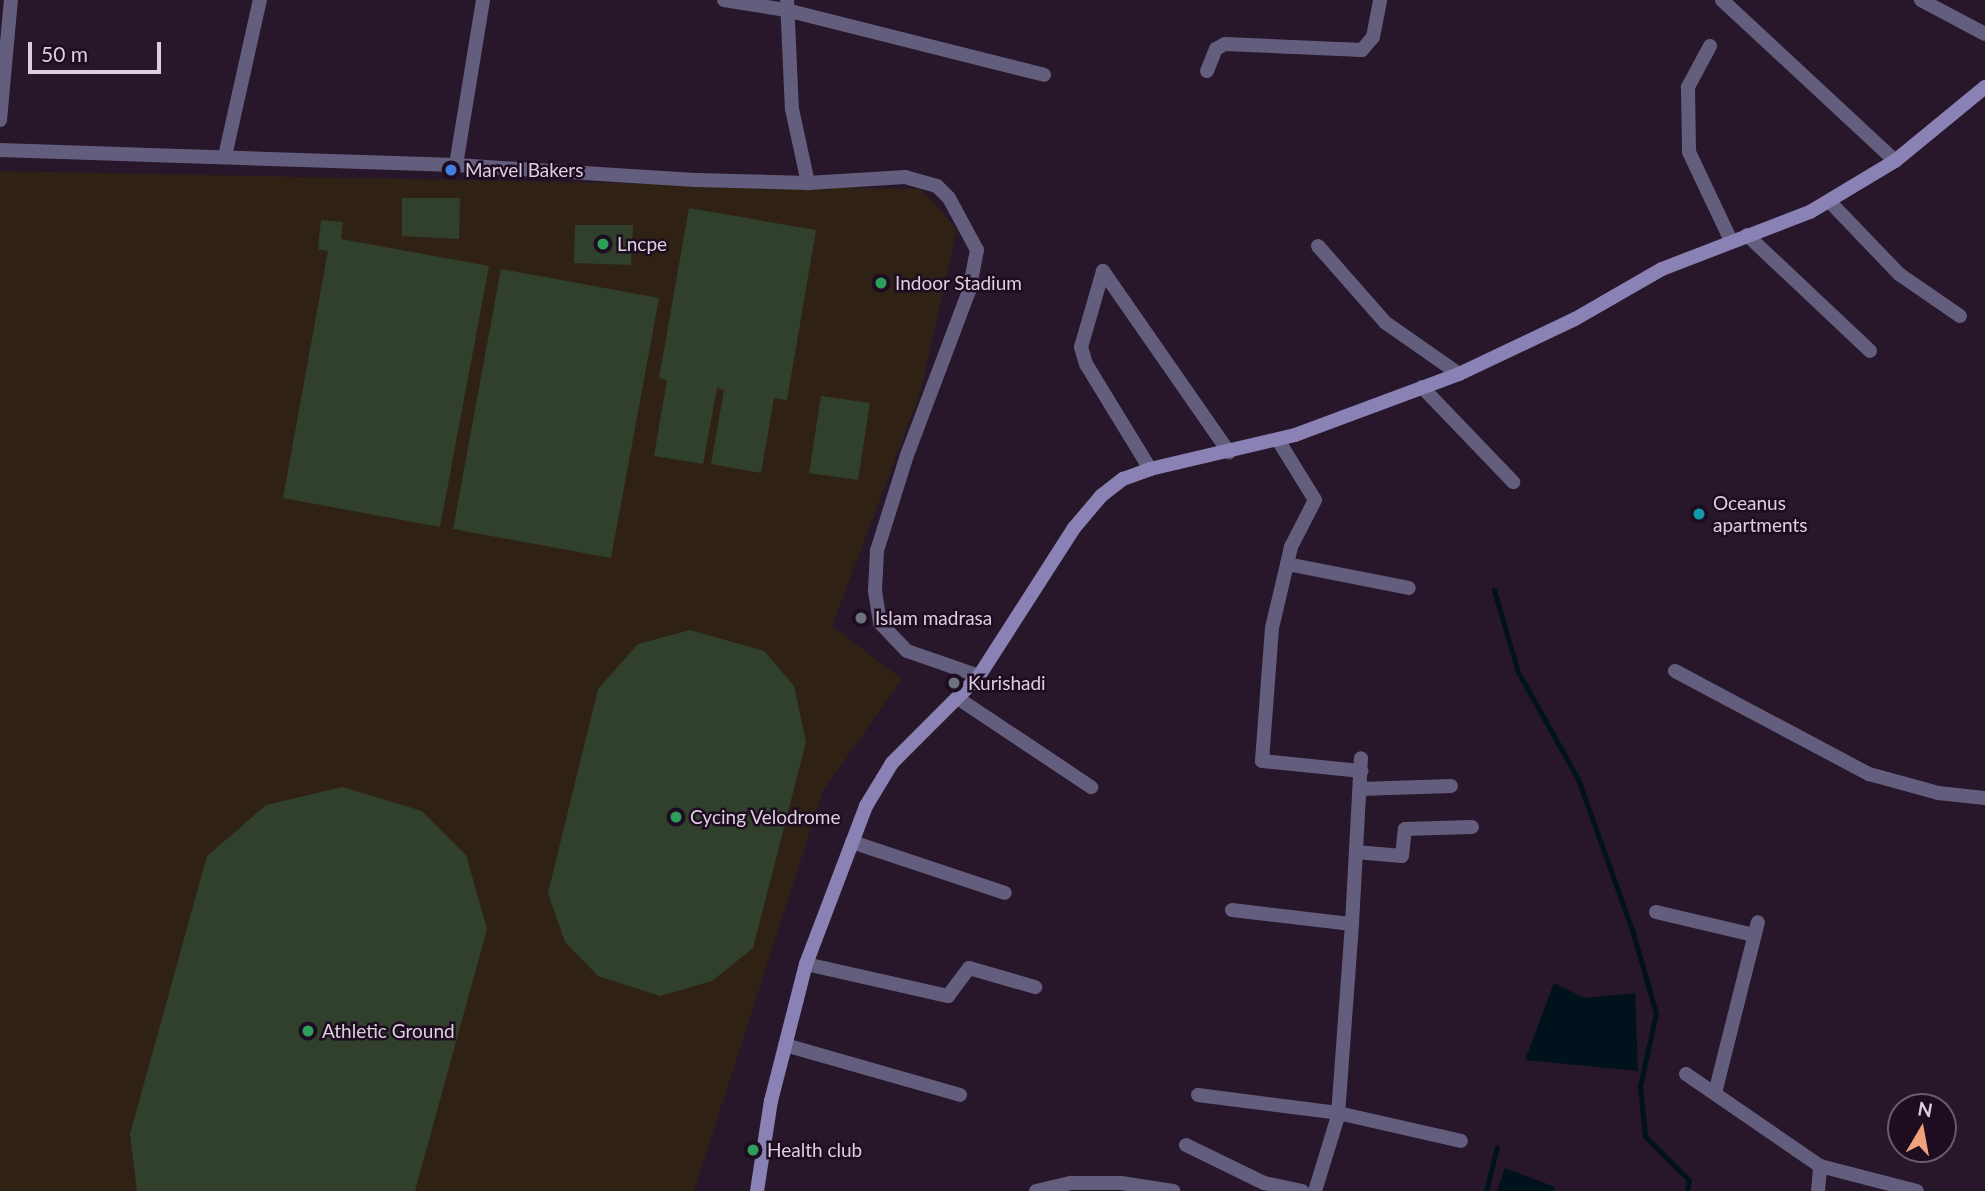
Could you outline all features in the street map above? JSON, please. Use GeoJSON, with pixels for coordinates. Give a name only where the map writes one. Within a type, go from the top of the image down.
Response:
{"type":"FeatureCollection","features":[{"type":"Feature","properties":{"kind":"main road"},"geometry":{"type":"LineString","coordinates":[[757,1191],[785,1045],[807,964],[866,806],[892,763],[959,699],[979,676],[1083,517],[1123,479],[1150,469],[1278,440],[1459,374],[1575,319],[1662,269],[1830,202],[1895,161],[1985,87]]}},
{"type":"Feature","properties":{"kind":"street"},"geometry":{"type":"LineString","coordinates":[[0,120],[11,0]]}},
{"type":"Feature","properties":{"kind":"street"},"geometry":{"type":"LineString","coordinates":[[225,156],[260,0]]}},
{"type":"Feature","properties":{"kind":"street"},"geometry":{"type":"LineString","coordinates":[[456,165],[483,0]]}},
{"type":"Feature","properties":{"kind":"street"},"geometry":{"type":"LineString","coordinates":[[724,0],[786,5],[1044,75]]}},
{"type":"Feature","properties":{"kind":"street"},"geometry":{"type":"LineString","coordinates":[[1207,71],[1216,48],[1225,44],[1362,50],[1373,37],[1380,0]]}},
{"type":"Feature","properties":{"kind":"street"},"geometry":{"type":"LineString","coordinates":[[1722,0],[1895,161]]}},
{"type":"Feature","properties":{"kind":"street"},"geometry":{"type":"LineString","coordinates":[[1921,0],[1985,34]]}},
{"type":"Feature","properties":{"kind":"street"},"geometry":{"type":"LineString","coordinates":[[786,5],[792,109],[808,183]]}},
{"type":"Feature","properties":{"kind":"street"},"geometry":{"type":"LineString","coordinates":[[1710,47],[1688,87],[1689,152],[1731,241]]}},
{"type":"Feature","properties":{"kind":"street"},"geometry":{"type":"LineString","coordinates":[[0,150],[98,157],[225,156],[456,165],[808,183],[905,177],[937,186],[949,198],[977,250],[970,291],[881,538],[876,591],[880,623],[907,651],[979,676]]}},
{"type":"Feature","properties":{"kind":"street"},"geometry":{"type":"LineString","coordinates":[[1830,202],[1899,274],[1960,316]]}},
{"type":"Feature","properties":{"kind":"street"},"geometry":{"type":"LineString","coordinates":[[1747,235],[1870,351]]}},
{"type":"Feature","properties":{"kind":"street"},"geometry":{"type":"LineString","coordinates":[[1318,246],[1387,323],[1459,374]]}},
{"type":"Feature","properties":{"kind":"street"},"geometry":{"type":"LineString","coordinates":[[1150,469],[1086,364],[1081,346],[1103,271],[1229,452]]}},
{"type":"Feature","properties":{"kind":"street"},"geometry":{"type":"LineString","coordinates":[[1422,387],[1513,482]]}},
{"type":"Feature","properties":{"kind":"street"},"geometry":{"type":"LineString","coordinates":[[1278,440],[1315,500],[1287,564],[1272,628],[1262,761],[1361,765],[1338,1113],[1315,1191]]}},
{"type":"Feature","properties":{"kind":"street"},"geometry":{"type":"LineString","coordinates":[[1287,564],[1409,588]]}},
{"type":"Feature","properties":{"kind":"street"},"geometry":{"type":"LineString","coordinates":[[1675,671],[1869,774],[1938,793],[1985,798]]}},
{"type":"Feature","properties":{"kind":"street"},"geometry":{"type":"LineString","coordinates":[[959,699],[1091,787]]}},
{"type":"Feature","properties":{"kind":"street"},"geometry":{"type":"LineString","coordinates":[[1360,789],[1451,786]]}},
{"type":"Feature","properties":{"kind":"street"},"geometry":{"type":"LineString","coordinates":[[1356,852],[1402,856],[1405,829],[1472,827]]}},
{"type":"Feature","properties":{"kind":"street"},"geometry":{"type":"LineString","coordinates":[[852,842],[1005,893]]}},
{"type":"Feature","properties":{"kind":"street"},"geometry":{"type":"LineString","coordinates":[[1232,910],[1352,924]]}},
{"type":"Feature","properties":{"kind":"street"},"geometry":{"type":"LineString","coordinates":[[1656,912],[1756,928],[1715,1093]]}},
{"type":"Feature","properties":{"kind":"street"},"geometry":{"type":"LineString","coordinates":[[807,964],[948,996],[969,968],[1035,987]]}},
{"type":"Feature","properties":{"kind":"street"},"geometry":{"type":"LineString","coordinates":[[785,1045],[960,1095]]}},
{"type":"Feature","properties":{"kind":"street"},"geometry":{"type":"LineString","coordinates":[[1686,1074],[1820,1166],[1917,1191]]}},
{"type":"Feature","properties":{"kind":"street"},"geometry":{"type":"LineString","coordinates":[[1198,1095],[1338,1113],[1461,1141]]}},
{"type":"Feature","properties":{"kind":"street"},"geometry":{"type":"LineString","coordinates":[[1185,1145],[1264,1183],[1302,1191]]}},
{"type":"Feature","properties":{"kind":"street"},"geometry":{"type":"LineString","coordinates":[[1818,1191],[1820,1166]]}},
{"type":"Feature","properties":{"kind":"street"},"geometry":{"type":"LineString","coordinates":[[1036,1191],[1097,1183],[1152,1185],[1173,1191]]}},
{"type":"Feature","properties":{"kind":"shaded area"},"geometry":{"type":"Polygon","coordinates":[[[0,171],[921,189],[957,229],[920,394],[832,626],[902,679],[823,791],[694,1191],[0,1191],[0,171]]]}},
{"type":"Feature","properties":{"kind":"green space"},"geometry":{"type":"Polygon","coordinates":[[[402,198],[460,198],[459,239],[402,236],[402,198]]]}},
{"type":"Feature","properties":{"kind":"green space"},"geometry":{"type":"Polygon","coordinates":[[[689,208],[816,230],[787,400],[774,398],[761,473],[711,464],[724,390],[717,388],[703,464],[654,456],[667,380],[659,378],[689,208]]]}},
{"type":"Feature","properties":{"kind":"green space"},"geometry":{"type":"Polygon","coordinates":[[[321,220],[343,222],[341,239],[489,266],[440,527],[283,498],[328,251],[318,249],[321,220]]]}},
{"type":"Feature","properties":{"kind":"green space","name":"Lncpe"},"geometry":{"type":"Polygon","coordinates":[[[575,225],[633,225],[631,265],[574,263],[575,225]]]}},
{"type":"Feature","properties":{"kind":"green space"},"geometry":{"type":"Polygon","coordinates":[[[501,269],[659,298],[611,558],[453,529],[501,269]]]}},
{"type":"Feature","properties":{"kind":"green space"},"geometry":{"type":"Polygon","coordinates":[[[821,396],[870,403],[858,480],[809,473],[821,396]]]}},
{"type":"Feature","properties":{"kind":"green space","name":"Cycing Velodrome"},"geometry":{"type":"Polygon","coordinates":[[[690,630],[764,651],[794,686],[806,742],[753,948],[712,981],[660,996],[598,976],[565,942],[548,893],[598,689],[638,644],[690,630]]]}},
{"type":"Feature","properties":{"kind":"green space","name":"Athletic Ground"},"geometry":{"type":"Polygon","coordinates":[[[342,787],[422,811],[466,855],[487,929],[415,1191],[137,1191],[130,1134],[207,856],[266,805],[342,787]]]}},
{"type":"Feature","properties":{"kind":"water"},"geometry":{"type":"Polygon","coordinates":[[[1554,983],[1585,998],[1635,993],[1638,1071],[1525,1060],[1554,983]]]}},
{"type":"Feature","properties":{"kind":"water"},"geometry":{"type":"Polygon","coordinates":[[[1505,1168],[1555,1187],[1554,1191],[1497,1191],[1505,1168]]]}},
{"type":"Feature","properties":{"kind":"waterway"},"geometry":{"type":"LineString","coordinates":[[1494,590],[1518,672],[1578,779],[1633,933],[1656,1013],[1640,1086],[1645,1136],[1689,1180],[1687,1191]]}},
{"type":"Feature","properties":{"kind":"waterway"},"geometry":{"type":"LineString","coordinates":[[1486,1191],[1497,1147]]}},
{"type":"Feature","properties":{"kind":"place","name":"Marvel Bakers"},"geometry":{"type":"Point","coordinates":[451,170]}},
{"type":"Feature","properties":{"kind":"place","name":"Lncpe"},"geometry":{"type":"Point","coordinates":[603,244]}},
{"type":"Feature","properties":{"kind":"place","name":"Indoor Stadium"},"geometry":{"type":"Point","coordinates":[881,283]}},
{"type":"Feature","properties":{"kind":"place","name":"Oceanus apartments"},"geometry":{"type":"Point","coordinates":[1699,514]}},
{"type":"Feature","properties":{"kind":"place","name":"Islam madrasa"},"geometry":{"type":"Point","coordinates":[861,618]}},
{"type":"Feature","properties":{"kind":"place","name":"Kurishadi"},"geometry":{"type":"Point","coordinates":[954,683]}},
{"type":"Feature","properties":{"kind":"place","name":"Cycing Velodrome"},"geometry":{"type":"Point","coordinates":[676,817]}},
{"type":"Feature","properties":{"kind":"place","name":"Athletic Ground"},"geometry":{"type":"Point","coordinates":[308,1031]}},
{"type":"Feature","properties":{"kind":"place","name":"Health club"},"geometry":{"type":"Point","coordinates":[753,1150]}}]}
